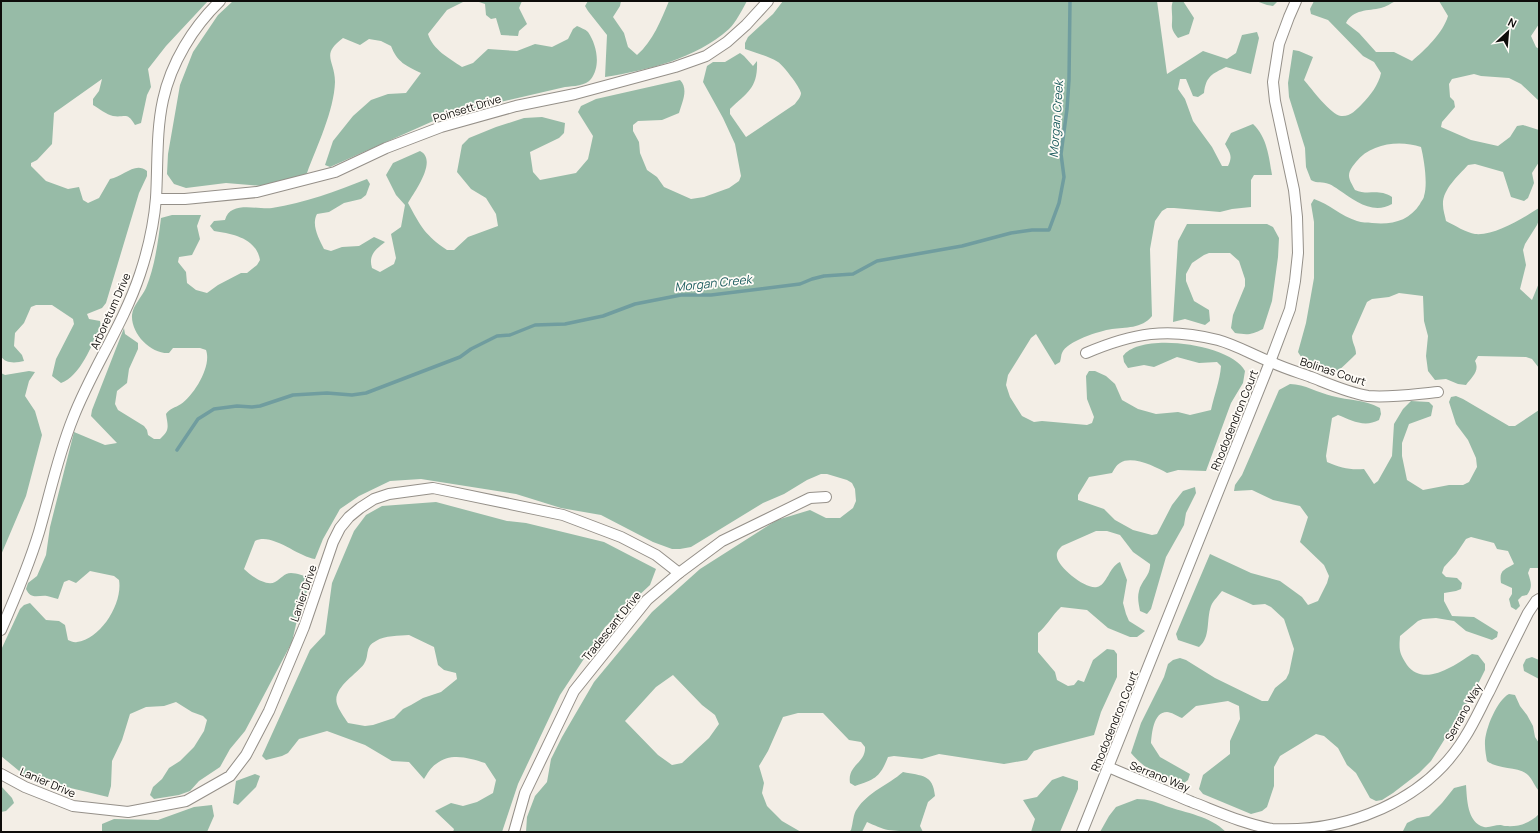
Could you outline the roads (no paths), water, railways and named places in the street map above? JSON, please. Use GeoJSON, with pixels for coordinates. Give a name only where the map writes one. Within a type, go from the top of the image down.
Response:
{"type":"FeatureCollection","features":[{"type":"Feature","properties":{"kind":"street","name":"Arboretum Drive"},"geometry":{"type":"LineString","coordinates":[[1,630],[28,564],[39,532],[62,449],[73,418],[128,305],[140,274],[149,242],[156,199],[158,141],[163,100],[170,74],[181,52],[196,29],[220,1]]}},
{"type":"Feature","properties":{"kind":"street","name":"Poinsett Drive"},"geometry":{"type":"LineString","coordinates":[[156,199],[185,199],[257,192],[335,172],[386,148],[441,127],[516,106],[575,94],[675,67],[706,56],[727,42],[746,25],[768,1]]}},
{"type":"Feature","properties":{"kind":"street","name":"Rhododendron Court"},"geometry":{"type":"LineString","coordinates":[[1082,832],[1290,309],[1298,253],[1297,217],[1294,190],[1276,107],[1273,82],[1279,44],[1296,1]]}},
{"type":"Feature","properties":{"kind":"street","name":"Bolinas Court"},"geometry":{"type":"LineString","coordinates":[[1086,353],[1126,338],[1144,334],[1163,332],[1185,334],[1219,340],[1270,362],[1339,388],[1368,396],[1393,396],[1438,392]]}},
{"type":"Feature","properties":{"kind":"street","name":"Lanier Drive"},"geometry":{"type":"LineString","coordinates":[[1,774],[25,787],[73,806],[128,812],[186,801],[230,776],[246,755],[269,711],[304,627],[333,542],[340,528],[349,517],[360,508],[374,499],[389,494],[433,488],[563,515],[621,537],[656,555],[679,573]]}},
{"type":"Feature","properties":{"kind":"street","name":"Tradescant Drive"},"geometry":{"type":"LineString","coordinates":[[514,832],[525,792],[574,691],[646,600],[722,541],[810,498],[826,497]]}},
{"type":"Feature","properties":{"kind":"street","name":"Serrano Way"},"geometry":{"type":"LineString","coordinates":[[1108,767],[1209,809],[1252,824],[1272,829],[1304,832],[1356,824],[1384,813],[1419,791],[1452,757],[1465,737],[1528,613],[1539,600]]}},
{"type":"Feature","properties":{"kind":"waterway","name":"Morgan Creek"},"geometry":{"type":"LineString","coordinates":[[177,450],[198,419],[214,409],[237,406],[260,406],[293,395],[327,393],[352,395],[366,393],[460,357],[471,349],[497,336],[510,335],[535,325],[565,324],[603,316],[635,304],[681,295],[711,295],[800,284],[824,276],[853,274],[877,261],[962,246],[1011,233],[1032,230],[1049,230],[1059,203],[1064,177],[1061,154],[1069,80],[1070,1]]}}]}
